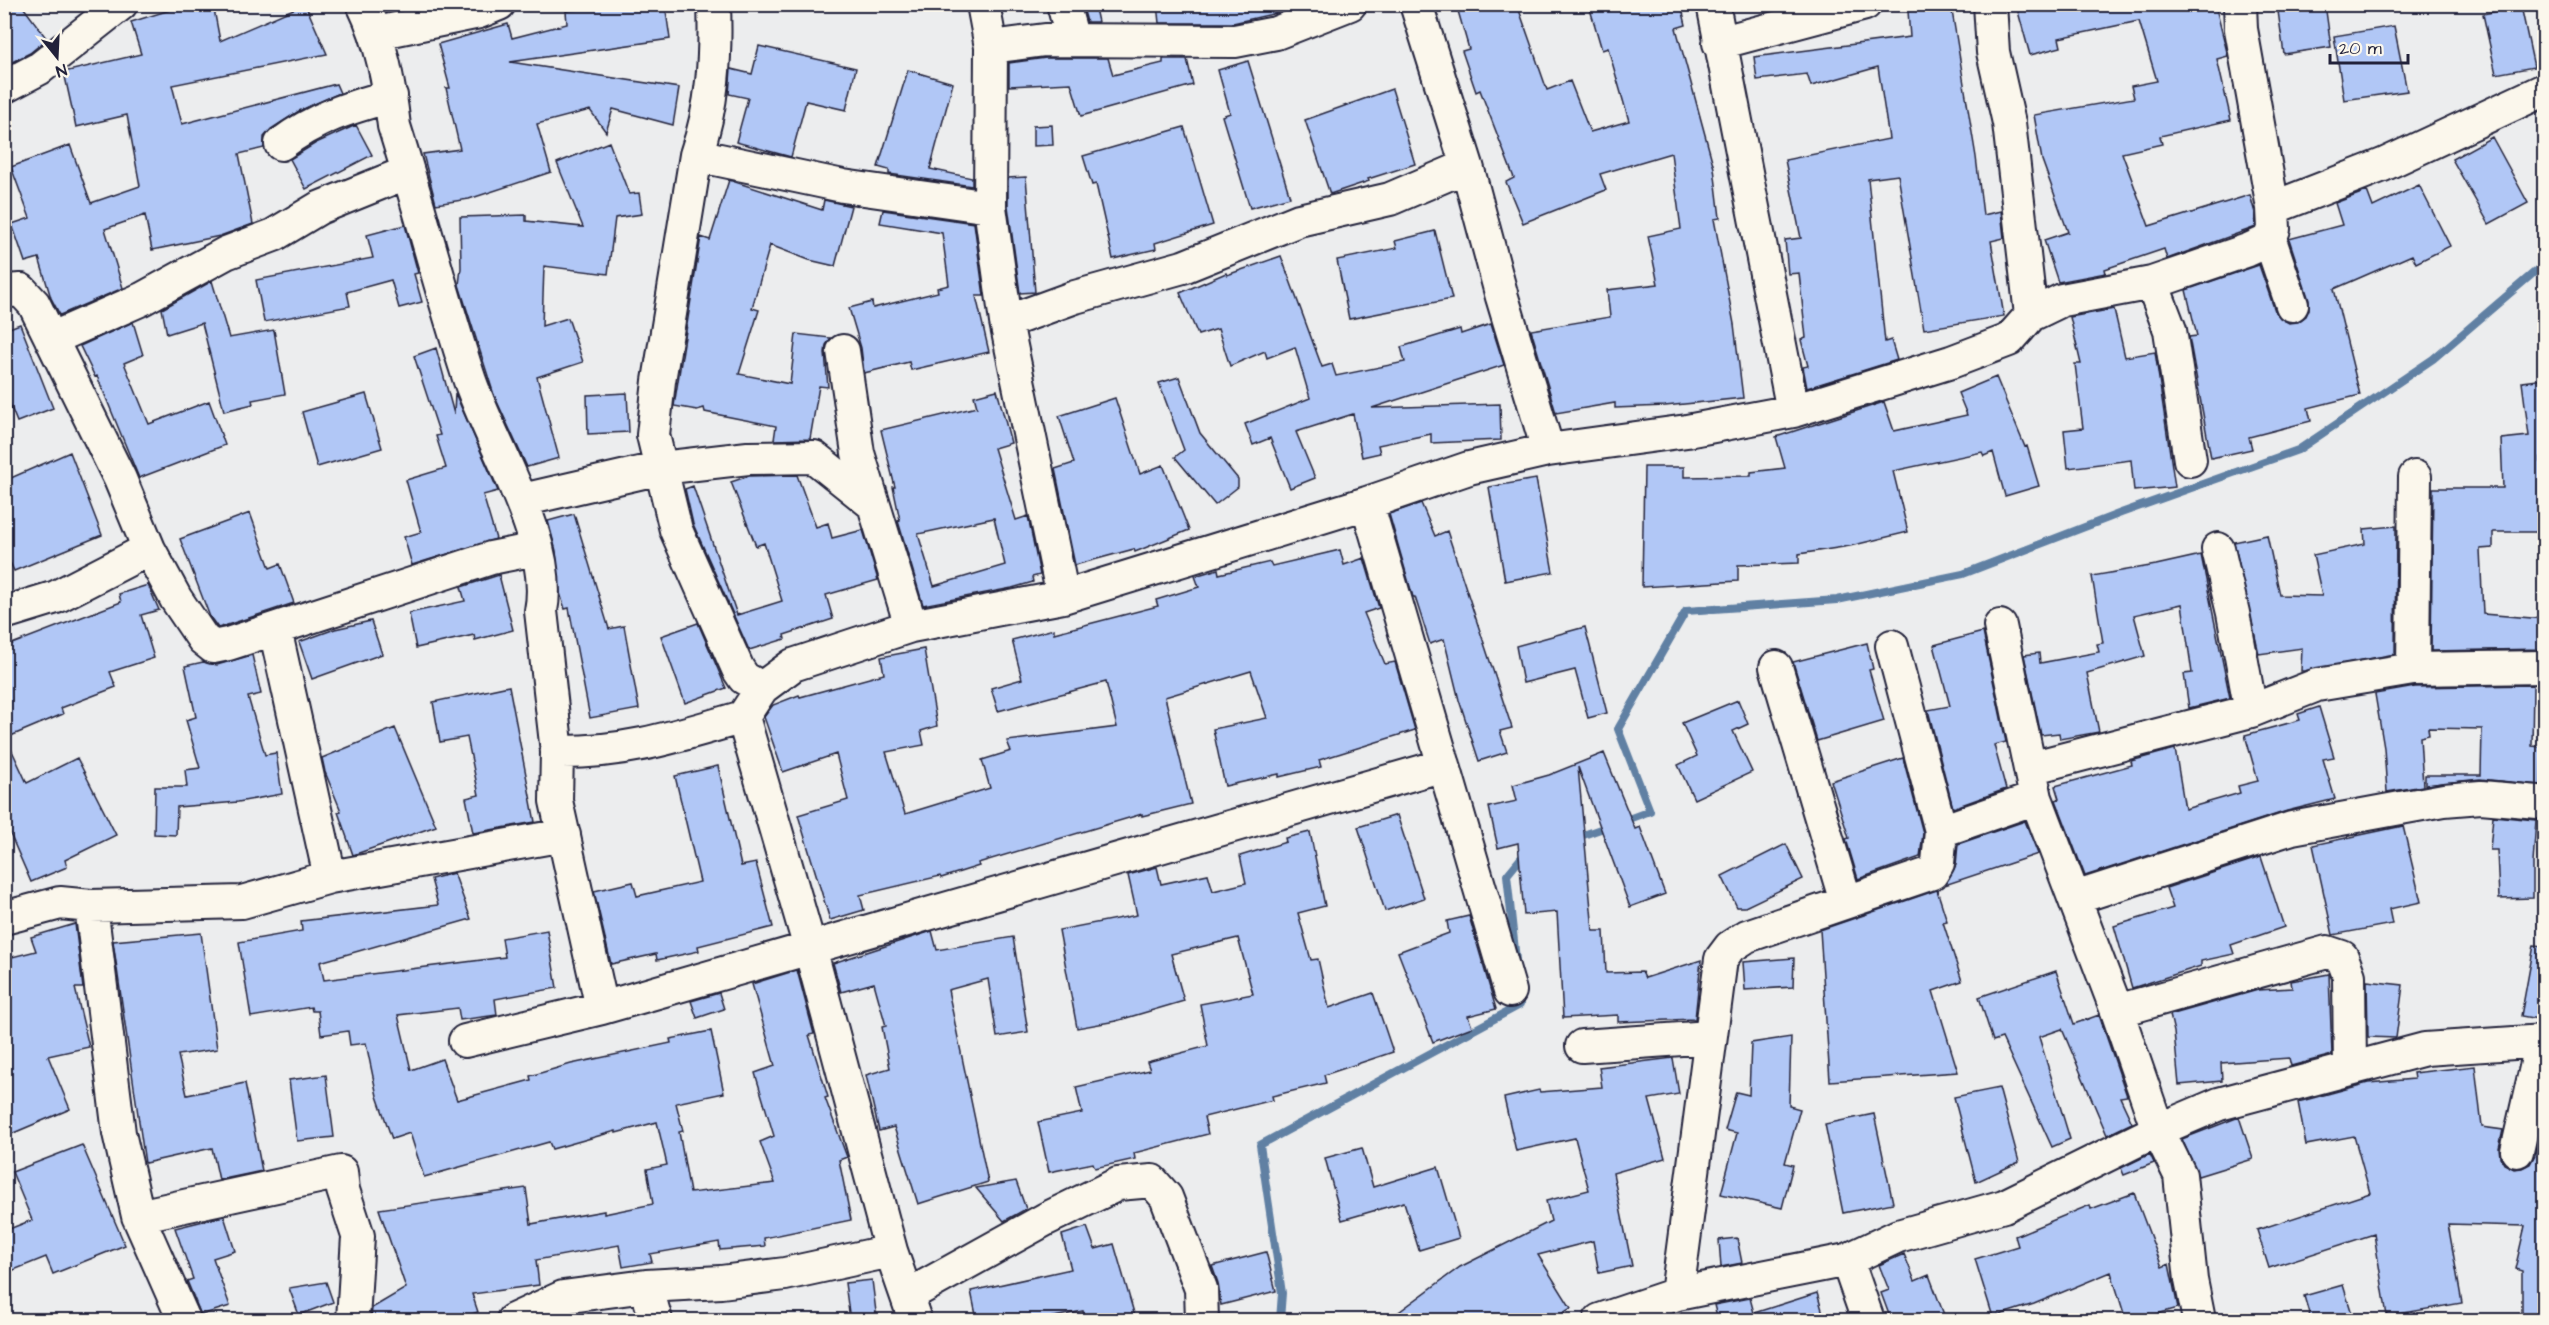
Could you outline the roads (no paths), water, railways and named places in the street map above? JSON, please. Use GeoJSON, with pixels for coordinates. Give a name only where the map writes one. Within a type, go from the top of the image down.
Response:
{"type":"FeatureCollection","features":[{"type":"Feature","properties":{"kind":"street"},"geometry":{"type":"LineString","coordinates":[[4,87],[40,68],[121,4]]}},
{"type":"Feature","properties":{"kind":"street"},"geometry":{"type":"LineString","coordinates":[[363,4],[377,33],[391,96],[394,126],[469,378],[522,500],[536,549],[545,591],[541,611],[557,752],[556,801],[602,1008]]}},
{"type":"Feature","properties":{"kind":"street"},"geometry":{"type":"LineString","coordinates":[[377,33],[479,12],[499,4]]}},
{"type":"Feature","properties":{"kind":"street"},"geometry":{"type":"LineString","coordinates":[[714,4],[716,47],[707,124],[696,154],[659,381],[653,435],[676,530],[738,669],[744,678],[762,688]]}},
{"type":"Feature","properties":{"kind":"street"},"geometry":{"type":"LineString","coordinates":[[983,4],[991,47],[990,207],[1006,322],[1063,597]]}},
{"type":"Feature","properties":{"kind":"street"},"geometry":{"type":"LineString","coordinates":[[1063,4],[1073,40]]}},
{"type":"Feature","properties":{"kind":"street"},"geometry":{"type":"LineString","coordinates":[[991,47],[1045,40],[1235,41],[1276,33],[1350,4]]}},
{"type":"Feature","properties":{"kind":"street"},"geometry":{"type":"LineString","coordinates":[[1416,4],[1467,166],[1502,297],[1548,450]]}},
{"type":"Feature","properties":{"kind":"street"},"geometry":{"type":"LineString","coordinates":[[1713,4],[1793,411]]}},
{"type":"Feature","properties":{"kind":"street"},"geometry":{"type":"LineString","coordinates":[[1719,43],[1865,4]]}},
{"type":"Feature","properties":{"kind":"street"},"geometry":{"type":"LineString","coordinates":[[1990,4],[1993,52],[2008,123],[2031,315]]}},
{"type":"Feature","properties":{"kind":"street"},"geometry":{"type":"LineString","coordinates":[[2240,4],[2241,29],[2272,208],[2274,230],[2270,240],[2292,305]]}},
{"type":"Feature","properties":{"kind":"street"},"geometry":{"type":"LineString","coordinates":[[2272,208],[2450,136],[2544,90]]}},
{"type":"Feature","properties":{"kind":"street"},"geometry":{"type":"LineString","coordinates":[[281,144],[294,134],[339,111],[391,96]]}},
{"type":"Feature","properties":{"kind":"street"},"geometry":{"type":"LineString","coordinates":[[696,154],[843,186],[990,207]]}},
{"type":"Feature","properties":{"kind":"street"},"geometry":{"type":"LineString","coordinates":[[1006,322],[1075,297],[1184,267],[1299,220],[1390,199],[1467,166]]}},
{"type":"Feature","properties":{"kind":"street"},"geometry":{"type":"LineString","coordinates":[[51,339],[142,299],[226,253],[274,235],[319,208],[408,172]]}},
{"type":"Feature","properties":{"kind":"street"},"geometry":{"type":"LineString","coordinates":[[557,752],[593,753],[649,745],[743,717],[762,688],[793,665],[911,626],[1063,597],[1367,503],[1468,468],[1548,450],[1687,431],[1793,411],[1950,362],[2009,340],[2031,315],[2062,300],[2152,283],[2248,250],[2270,240]]}},
{"type":"Feature","properties":{"kind":"street"},"geometry":{"type":"LineString","coordinates":[[2152,283],[2170,330],[2190,460]]}},
{"type":"Feature","properties":{"kind":"street"},"geometry":{"type":"LineString","coordinates":[[4,291],[21,290],[34,304],[120,479],[149,549],[187,615],[203,639],[213,646],[275,629],[491,558],[536,549]]}},
{"type":"Feature","properties":{"kind":"street"},"geometry":{"type":"LineString","coordinates":[[843,351],[858,453],[911,626]]}},
{"type":"Feature","properties":{"kind":"street"},"geometry":{"type":"LineString","coordinates":[[522,500],[661,468],[748,458],[814,457],[874,505]]}},
{"type":"Feature","properties":{"kind":"street"},"geometry":{"type":"LineString","coordinates":[[2413,669],[2415,477]]}},
{"type":"Feature","properties":{"kind":"street"},"geometry":{"type":"LineString","coordinates":[[1367,503],[1510,991]]}},
{"type":"Feature","properties":{"kind":"street"},"geometry":{"type":"LineString","coordinates":[[4,613],[56,597],[149,549]]}},
{"type":"Feature","properties":{"kind":"street"},"geometry":{"type":"LineString","coordinates":[[2218,549],[2233,613],[2251,711]]}},
{"type":"Feature","properties":{"kind":"street"},"geometry":{"type":"LineString","coordinates":[[2000,626],[2036,798],[2117,1011],[2158,1130],[2180,1175],[2191,1280],[2199,1320]]}},
{"type":"Feature","properties":{"kind":"street"},"geometry":{"type":"LineString","coordinates":[[275,629],[330,876]]}},
{"type":"Feature","properties":{"kind":"street"},"geometry":{"type":"LineString","coordinates":[[1677,1294],[1720,959],[1730,947],[1747,936],[1932,873],[1938,863],[1941,831],[1892,646]]}},
{"type":"Feature","properties":{"kind":"street"},"geometry":{"type":"LineString","coordinates":[[1776,667],[1846,902]]}},
{"type":"Feature","properties":{"kind":"street"},"geometry":{"type":"LineString","coordinates":[[2030,768],[2251,711],[2317,685],[2413,669],[2544,667]]}},
{"type":"Feature","properties":{"kind":"street"},"geometry":{"type":"LineString","coordinates":[[743,717],[810,948],[891,1251],[911,1308],[1046,1219],[1118,1184],[1152,1181],[1166,1197],[1201,1289],[1202,1320]]}},
{"type":"Feature","properties":{"kind":"street"},"geometry":{"type":"LineString","coordinates":[[465,1041],[602,1008],[1444,765]]}},
{"type":"Feature","properties":{"kind":"street"},"geometry":{"type":"LineString","coordinates":[[2075,898],[2292,828],[2444,800],[2481,796],[2538,802]]}},
{"type":"Feature","properties":{"kind":"street"},"geometry":{"type":"LineString","coordinates":[[1941,831],[2036,798]]}},
{"type":"Feature","properties":{"kind":"street"},"geometry":{"type":"LineString","coordinates":[[4,918],[60,903],[91,906],[242,902],[330,876],[564,835]]}},
{"type":"Feature","properties":{"kind":"street"},"geometry":{"type":"LineString","coordinates":[[91,906],[119,1133],[138,1216],[184,1320]]}},
{"type":"Feature","properties":{"kind":"street"},"geometry":{"type":"LineString","coordinates":[[2117,1011],[2327,952],[2342,957],[2349,976],[2350,1069]]}},
{"type":"Feature","properties":{"kind":"street"},"geometry":{"type":"LineString","coordinates":[[1582,1046],[1710,1037]]}},
{"type":"Feature","properties":{"kind":"street"},"geometry":{"type":"LineString","coordinates":[[1600,1320],[1677,1294],[1847,1260],[1898,1236],[2004,1206],[2059,1181],[2158,1130],[2218,1104],[2425,1049],[2543,1041],[2517,1151]]}},
{"type":"Feature","properties":{"kind":"street"},"geometry":{"type":"LineString","coordinates":[[138,1216],[341,1172],[343,1190],[358,1236],[353,1320]]}},
{"type":"Feature","properties":{"kind":"street"},"geometry":{"type":"LineString","coordinates":[[513,1320],[563,1298],[646,1286],[721,1282],[785,1274],[891,1251]]}},
{"type":"Feature","properties":{"kind":"street"},"geometry":{"type":"LineString","coordinates":[[1847,1260],[1868,1320]]}},
{"type":"Feature","properties":{"kind":"street"},"geometry":{"type":"LineString","coordinates":[[646,1286],[656,1320]]}},
{"type":"Feature","properties":{"kind":"waterway"},"geometry":{"type":"LineString","coordinates":[[1623,821],[1650,811],[1618,729],[1686,611],[1837,600],[1963,574],[2121,513],[2298,450],[2433,359],[2544,264]]}},
{"type":"Feature","properties":{"kind":"waterway"},"geometry":{"type":"LineString","coordinates":[[1575,838],[1609,826]]}},
{"type":"Feature","properties":{"kind":"waterway"},"geometry":{"type":"LineString","coordinates":[[1516,960],[1507,875],[1521,858],[1527,856]]}},
{"type":"Feature","properties":{"kind":"waterway"},"geometry":{"type":"LineString","coordinates":[[1280,1320],[1282,1293],[1260,1145],[1520,1005],[1519,993]]}}]}
